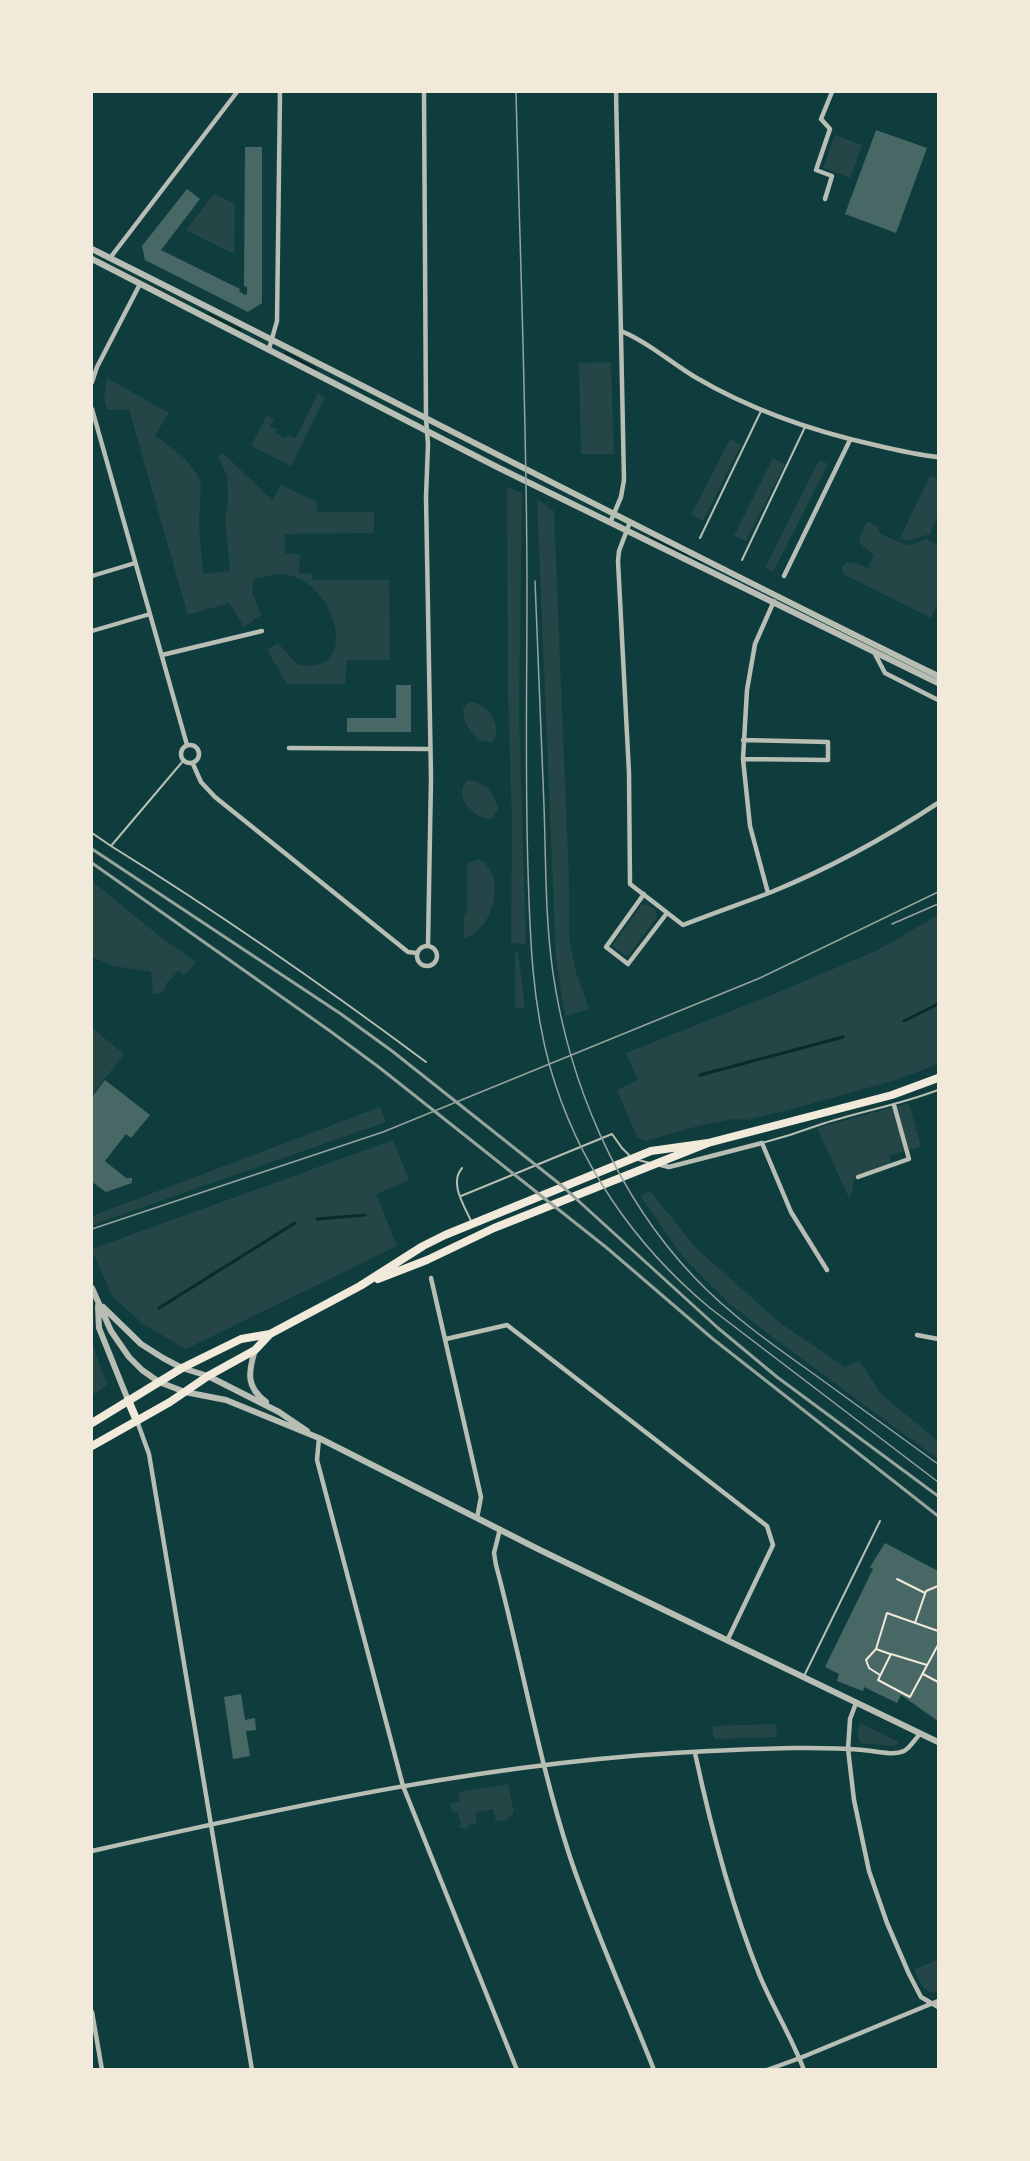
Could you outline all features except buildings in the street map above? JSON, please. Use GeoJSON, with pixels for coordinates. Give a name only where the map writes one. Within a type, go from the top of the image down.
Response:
{"type":"FeatureCollection","features":[{"type":"Feature","properties":{"kind":"main road"},"geometry":{"type":"LineString","coordinates":[[360,1286],[708,1143],[892,1095],[939,1078]]}},
{"type":"Feature","properties":{"kind":"main road"},"geometry":{"type":"LineString","coordinates":[[92,1423],[182,1368],[242,1339],[270,1334],[360,1286],[423,1246],[657,1149],[708,1143]]}},
{"type":"Feature","properties":{"kind":"main road"},"geometry":{"type":"LineString","coordinates":[[472,1224],[477,1236]]}},
{"type":"Feature","properties":{"kind":"main road"},"geometry":{"type":"LineString","coordinates":[[92,1446],[255,1350],[270,1334]]}},
{"type":"Feature","properties":{"kind":"main road"},"geometry":{"type":"LineString","coordinates":[[128,1400],[137,1421]]}},
{"type":"Feature","properties":{"kind":"street"},"geometry":{"type":"LineString","coordinates":[[110,258],[237,92]]}},
{"type":"Feature","properties":{"kind":"street"},"geometry":{"type":"LineString","coordinates":[[269,349],[277,321],[280,92]]}},
{"type":"Feature","properties":{"kind":"street"},"geometry":{"type":"LineString","coordinates":[[424,92],[430,749],[428,945]]}},
{"type":"Feature","properties":{"kind":"street"},"geometry":{"type":"LineString","coordinates":[[610,523],[621,497],[624,480],[616,92]]}},
{"type":"Feature","properties":{"kind":"street"},"geometry":{"type":"LineString","coordinates":[[825,199],[832,176],[816,170],[830,129],[822,119],[832,92]]}},
{"type":"Feature","properties":{"kind":"street"},"geometry":{"type":"LineString","coordinates":[[92,249],[939,676]]}},
{"type":"Feature","properties":{"kind":"street"},"geometry":{"type":"LineString","coordinates":[[92,259],[426,431],[875,654],[939,683]]}},
{"type":"Feature","properties":{"kind":"street"},"geometry":{"type":"LineString","coordinates":[[92,382],[97,367],[144,276]]}},
{"type":"Feature","properties":{"kind":"street"},"geometry":{"type":"LineString","coordinates":[[621,331],[634,336],[696,377],[762,410],[806,427],[850,440],[939,457]]}},
{"type":"Feature","properties":{"kind":"street"},"geometry":{"type":"LineString","coordinates":[[92,409],[187,745]]}},
{"type":"Feature","properties":{"kind":"street"},"geometry":{"type":"LineString","coordinates":[[784,576],[850,440]]}},
{"type":"Feature","properties":{"kind":"street"},"geometry":{"type":"LineString","coordinates":[[630,522],[618,561],[629,773],[630,884],[683,925],[768,893],[835,862],[939,803]]}},
{"type":"Feature","properties":{"kind":"street"},"geometry":{"type":"LineString","coordinates":[[92,576],[135,563]]}},
{"type":"Feature","properties":{"kind":"street"},"geometry":{"type":"LineString","coordinates":[[768,893],[750,826],[742,759],[747,690],[755,644],[776,595]]}},
{"type":"Feature","properties":{"kind":"street"},"geometry":{"type":"LineString","coordinates":[[92,631],[150,614]]}},
{"type":"Feature","properties":{"kind":"street"},"geometry":{"type":"LineString","coordinates":[[162,656],[262,631]]}},
{"type":"Feature","properties":{"kind":"street"},"geometry":{"type":"LineString","coordinates":[[875,654],[879,647]]}},
{"type":"Feature","properties":{"kind":"street"},"geometry":{"type":"LineString","coordinates":[[875,654],[885,673],[939,700]]}},
{"type":"Feature","properties":{"kind":"street"},"geometry":{"type":"LineString","coordinates":[[742,759],[828,760],[828,742],[743,740]]}},
{"type":"Feature","properties":{"kind":"street"},"geometry":{"type":"LineString","coordinates":[[193,764],[199,758],[199,751],[194,746],[187,745],[181,750],[183,761],[193,764],[201,782],[215,797],[408,952],[417,953]]}},
{"type":"Feature","properties":{"kind":"street"},"geometry":{"type":"LineString","coordinates":[[289,748],[430,749]]}},
{"type":"Feature","properties":{"kind":"street"},"geometry":{"type":"LineString","coordinates":[[644,894],[606,947],[628,964],[667,913]]}},
{"type":"Feature","properties":{"kind":"street"},"geometry":{"type":"LineString","coordinates":[[428,945],[437,954],[433,964],[427,966],[420,963],[417,953],[421,947],[428,945]]}},
{"type":"Feature","properties":{"kind":"street"},"geometry":{"type":"LineString","coordinates":[[858,1177],[909,1159],[894,1105]]}},
{"type":"Feature","properties":{"kind":"street"},"geometry":{"type":"LineString","coordinates":[[654,1164],[669,1167],[762,1143],[790,1212],[827,1270]]}},
{"type":"Feature","properties":{"kind":"street"},"geometry":{"type":"LineString","coordinates":[[431,1278],[481,1497],[477,1518]]}},
{"type":"Feature","properties":{"kind":"street"},"geometry":{"type":"LineString","coordinates":[[92,1288],[111,1331],[129,1357],[159,1382],[185,1392],[226,1400],[319,1438],[727,1641],[939,1742]]}},
{"type":"Feature","properties":{"kind":"street"},"geometry":{"type":"LineString","coordinates":[[98,1302],[141,1344],[182,1368],[208,1376],[279,1412]]}},
{"type":"Feature","properties":{"kind":"street"},"geometry":{"type":"LineString","coordinates":[[98,1302],[99,1328],[128,1400]]}},
{"type":"Feature","properties":{"kind":"street"},"geometry":{"type":"LineString","coordinates":[[446,1339],[507,1325],[767,1526],[773,1545],[727,1641]]}},
{"type":"Feature","properties":{"kind":"street"},"geometry":{"type":"LineString","coordinates":[[917,1335],[939,1339]]}},
{"type":"Feature","properties":{"kind":"street"},"geometry":{"type":"LineString","coordinates":[[255,1350],[250,1378],[255,1394],[312,1435]]}},
{"type":"Feature","properties":{"kind":"street"},"geometry":{"type":"LineString","coordinates":[[137,1421],[149,1454],[252,2070]]}},
{"type":"Feature","properties":{"kind":"street"},"geometry":{"type":"LineString","coordinates":[[319,1438],[317,1460],[403,1786],[517,2070]]}},
{"type":"Feature","properties":{"kind":"street"},"geometry":{"type":"LineString","coordinates":[[500,1529],[495,1552],[496,1565],[543,1764],[571,1857],[654,2070]]}},
{"type":"Feature","properties":{"kind":"street"},"geometry":{"type":"LineString","coordinates":[[856,1703],[850,1719],[848,1749],[854,1800],[869,1871],[887,1923],[909,1974],[921,1996],[936,2002],[939,2007]]}},
{"type":"Feature","properties":{"kind":"street"},"geometry":{"type":"LineString","coordinates":[[92,1851],[211,1824],[403,1786],[543,1764],[695,1753],[848,1749],[893,1753],[904,1750],[920,1734]]}},
{"type":"Feature","properties":{"kind":"street"},"geometry":{"type":"LineString","coordinates":[[695,1753],[709,1818],[727,1884],[759,1975],[804,2070]]}},
{"type":"Feature","properties":{"kind":"street"},"geometry":{"type":"LineString","coordinates":[[767,2070],[936,2002]]}},
{"type":"Feature","properties":{"kind":"street"},"geometry":{"type":"LineString","coordinates":[[92,2012],[102,2070]]}},
{"type":"Feature","properties":{"kind":"lane"},"geometry":{"type":"LineString","coordinates":[[700,538],[762,410]]}},
{"type":"Feature","properties":{"kind":"lane"},"geometry":{"type":"LineString","coordinates":[[741,560],[806,427]]}},
{"type":"Feature","properties":{"kind":"lane"},"geometry":{"type":"LineString","coordinates":[[111,846],[183,761]]}},
{"type":"Feature","properties":{"kind":"lane"},"geometry":{"type":"LineString","coordinates":[[92,833],[185,892],[317,982],[426,1062]]}},
{"type":"Feature","properties":{"kind":"lane"},"geometry":{"type":"LineString","coordinates":[[762,1143],[799,1134],[818,1125],[894,1105],[939,1090]]}},
{"type":"Feature","properties":{"kind":"lane"},"geometry":{"type":"LineString","coordinates":[[461,1196],[612,1134],[633,1158],[654,1164]]}},
{"type":"Feature","properties":{"kind":"lane"},"geometry":{"type":"LineString","coordinates":[[462,1168],[456,1179],[472,1224]]}},
{"type":"Feature","properties":{"kind":"lane"},"geometry":{"type":"LineString","coordinates":[[804,1676],[880,1521]]}},
{"type":"Feature","properties":{"kind":"path"},"geometry":{"type":"LineString","coordinates":[[897,1579],[925,1593]]}},
{"type":"Feature","properties":{"kind":"path"},"geometry":{"type":"LineString","coordinates":[[915,1623],[926,1591],[939,1586]]}},
{"type":"Feature","properties":{"kind":"path"},"geometry":{"type":"LineString","coordinates":[[880,1675],[869,1668],[866,1660],[876,1649],[887,1613],[939,1631]]}},
{"type":"Feature","properties":{"kind":"path"},"geometry":{"type":"LineString","coordinates":[[891,1654],[878,1680],[910,1697],[939,1645]]}},
{"type":"Feature","properties":{"kind":"path"},"geometry":{"type":"LineString","coordinates":[[876,1649],[927,1665]]}},
{"type":"Feature","properties":{"kind":"path"},"geometry":{"type":"LineString","coordinates":[[923,1674],[939,1682]]}},
{"type":"Feature","properties":{"kind":"shaded area"},"geometry":{"type":"Polygon","coordinates":[[[835,135],[862,145],[850,178],[823,168],[835,135]]]}},
{"type":"Feature","properties":{"kind":"shaded area"},"geometry":{"type":"Polygon","coordinates":[[[214,194],[235,204],[234,254],[186,230],[214,194]]]}},
{"type":"Feature","properties":{"kind":"shaded area"},"geometry":{"type":"Polygon","coordinates":[[[611,362],[614,454],[581,454],[579,363],[611,362]]]}},
{"type":"Feature","properties":{"kind":"shaded area"},"geometry":{"type":"Polygon","coordinates":[[[107,378],[169,413],[155,435],[185,459],[197,474],[201,486],[199,524],[203,574],[230,571],[225,518],[228,501],[227,476],[218,456],[223,453],[272,500],[281,485],[317,502],[317,512],[374,512],[374,533],[285,534],[285,553],[300,555],[299,573],[312,574],[312,580],[389,580],[390,660],[347,660],[345,684],[287,684],[267,650],[278,643],[298,665],[319,664],[332,655],[336,640],[334,622],[326,604],[313,588],[297,578],[277,574],[254,579],[252,592],[261,615],[244,627],[229,603],[188,615],[129,409],[107,410],[104,397],[107,378]]]}},
{"type":"Feature","properties":{"kind":"shaded area"},"geometry":{"type":"Polygon","coordinates":[[[318,393],[325,397],[291,466],[251,446],[267,415],[274,419],[270,426],[277,429],[275,433],[286,438],[288,435],[296,438],[318,393]]]}},
{"type":"Feature","properties":{"kind":"shaded area"},"geometry":{"type":"Polygon","coordinates":[[[730,439],[741,445],[703,521],[691,515],[730,439]]]}},
{"type":"Feature","properties":{"kind":"shaded area"},"geometry":{"type":"Polygon","coordinates":[[[773,458],[785,464],[746,541],[734,536],[773,458]]]}},
{"type":"Feature","properties":{"kind":"shaded area"},"geometry":{"type":"Polygon","coordinates":[[[819,460],[828,464],[773,572],[765,568],[819,460]]]}},
{"type":"Feature","properties":{"kind":"shaded area"},"geometry":{"type":"Polygon","coordinates":[[[930,476],[938,478],[938,516],[930,534],[907,541],[900,538],[930,476]]]}},
{"type":"Feature","properties":{"kind":"shaded area"},"geometry":{"type":"Polygon","coordinates":[[[507,487],[522,493],[519,711],[525,944],[511,943],[512,822],[508,692],[507,487]]]}},
{"type":"Feature","properties":{"kind":"shaded area"},"geometry":{"type":"Polygon","coordinates":[[[537,499],[554,511],[569,882],[569,939],[576,972],[589,1009],[565,1016],[556,959],[537,499]]]}},
{"type":"Feature","properties":{"kind":"shaded area"},"geometry":{"type":"Polygon","coordinates":[[[867,521],[876,526],[880,534],[909,546],[927,539],[938,545],[938,602],[931,618],[845,575],[842,571],[847,562],[868,568],[874,556],[859,539],[867,521]]]}},
{"type":"Feature","properties":{"kind":"shaded area"},"geometry":{"type":"Polygon","coordinates":[[[469,702],[482,706],[492,716],[496,729],[493,742],[480,741],[468,727],[463,709],[469,702]]]}},
{"type":"Feature","properties":{"kind":"shaded area"},"geometry":{"type":"Polygon","coordinates":[[[468,780],[484,785],[492,793],[498,809],[492,819],[479,815],[467,806],[462,793],[463,786],[468,780]]]}},
{"type":"Feature","properties":{"kind":"shaded area"},"geometry":{"type":"Polygon","coordinates":[[[478,859],[487,866],[493,876],[494,901],[483,925],[464,938],[464,915],[467,915],[467,864],[478,859]]]}},
{"type":"Feature","properties":{"kind":"shaded area"},"geometry":{"type":"Polygon","coordinates":[[[92,881],[158,935],[196,962],[184,976],[178,971],[165,985],[166,988],[162,993],[153,994],[151,972],[114,966],[92,957],[92,881]]]}},
{"type":"Feature","properties":{"kind":"shaded area"},"geometry":{"type":"Polygon","coordinates":[[[642,904],[656,911],[657,917],[627,957],[612,946],[642,904]]]}},
{"type":"Feature","properties":{"kind":"shaded area"},"geometry":{"type":"Polygon","coordinates":[[[938,915],[938,1064],[896,1080],[747,1120],[734,1119],[702,1125],[645,1141],[637,1137],[617,1090],[638,1080],[626,1053],[878,950],[938,915]]]}},
{"type":"Feature","properties":{"kind":"shaded area"},"geometry":{"type":"Polygon","coordinates":[[[515,952],[518,952],[525,1007],[515,1009],[515,952]]]}},
{"type":"Feature","properties":{"kind":"shaded area"},"geometry":{"type":"Polygon","coordinates":[[[92,1028],[124,1054],[92,1095],[92,1028]]]}},
{"type":"Feature","properties":{"kind":"shaded area"},"geometry":{"type":"Polygon","coordinates":[[[909,1103],[921,1147],[890,1155],[891,1164],[855,1176],[850,1200],[817,1128],[909,1103]]]}},
{"type":"Feature","properties":{"kind":"shaded area"},"geometry":{"type":"Polygon","coordinates":[[[380,1107],[386,1122],[92,1225],[92,1216],[380,1107]]]}},
{"type":"Feature","properties":{"kind":"shaded area"},"geometry":{"type":"Polygon","coordinates":[[[393,1140],[409,1180],[376,1194],[397,1246],[186,1349],[143,1324],[113,1297],[92,1249],[393,1140]]]}},
{"type":"Feature","properties":{"kind":"shaded area"},"geometry":{"type":"Polygon","coordinates":[[[650,1191],[696,1248],[779,1322],[845,1367],[859,1360],[881,1394],[938,1441],[938,1459],[730,1304],[685,1259],[640,1196],[650,1191]]]}},
{"type":"Feature","properties":{"kind":"shaded area"},"geometry":{"type":"Polygon","coordinates":[[[92,1343],[107,1385],[92,1395],[92,1343]]]}},
{"type":"Feature","properties":{"kind":"shaded area"},"geometry":{"type":"Polygon","coordinates":[[[860,1723],[899,1742],[895,1746],[860,1743],[857,1736],[860,1723]]]}},
{"type":"Feature","properties":{"kind":"shaded area"},"geometry":{"type":"Polygon","coordinates":[[[776,1724],[777,1737],[714,1739],[712,1726],[776,1724]]]}},
{"type":"Feature","properties":{"kind":"shaded area"},"geometry":{"type":"Polygon","coordinates":[[[508,1784],[514,1812],[507,1820],[496,1821],[493,1809],[475,1812],[477,1823],[468,1825],[468,1828],[458,1826],[461,1824],[458,1812],[453,1813],[450,1804],[459,1801],[458,1792],[508,1784]]]}},
{"type":"Feature","properties":{"kind":"shaded area"},"geometry":{"type":"Polygon","coordinates":[[[938,1960],[938,1992],[933,1992],[923,1986],[914,1969],[938,1960]]]}},
{"type":"Feature","properties":{"kind":"waterway"},"geometry":{"type":"LineString","coordinates":[[208,314],[240,330]]}},
{"type":"Feature","properties":{"kind":"waterway"},"geometry":{"type":"LineString","coordinates":[[286,353],[315,369]]}},
{"type":"Feature","properties":{"kind":"waterway"},"geometry":{"type":"LineString","coordinates":[[651,538],[687,556]]}},
{"type":"Feature","properties":{"kind":"waterway"},"geometry":{"type":"LineString","coordinates":[[694,560],[702,563]]}},
{"type":"Feature","properties":{"kind":"waterway"},"geometry":{"type":"LineString","coordinates":[[904,1021],[938,1004]]}},
{"type":"Feature","properties":{"kind":"waterway"},"geometry":{"type":"LineString","coordinates":[[700,1075],[843,1037]]}},
{"type":"Feature","properties":{"kind":"waterway"},"geometry":{"type":"LineString","coordinates":[[317,1219],[365,1215]]}},
{"type":"Feature","properties":{"kind":"waterway"},"geometry":{"type":"LineString","coordinates":[[159,1308],[295,1223]]}},
{"type":"Feature","properties":{"kind":"tram line"},"geometry":{"type":"LineString","coordinates":[[516,92],[526,465],[529,895],[531,945],[539,1019],[550,1067],[576,1136],[592,1168],[633,1229],[657,1257],[710,1308],[938,1482]]}},
{"type":"Feature","properties":{"kind":"tram line"},"geometry":{"type":"LineString","coordinates":[[535,581],[550,952],[560,1014],[571,1056],[584,1096],[601,1136],[642,1211],[666,1245],[707,1291],[765,1339],[938,1464]]}},
{"type":"Feature","properties":{"kind":"tram line"},"geometry":{"type":"LineString","coordinates":[[92,1229],[383,1132],[760,978],[938,892]]}},
{"type":"Feature","properties":{"kind":"tram line"},"geometry":{"type":"LineString","coordinates":[[892,924],[938,904]]}},
{"type":"Feature","properties":{"kind":"railway"},"geometry":{"type":"LineString","coordinates":[[92,849],[341,1014],[392,1051],[561,1185],[718,1328],[777,1377],[938,1496]]}},
{"type":"Feature","properties":{"kind":"railway"},"geometry":{"type":"LineString","coordinates":[[92,863],[380,1068],[607,1248],[713,1339],[938,1516]]}}]}
